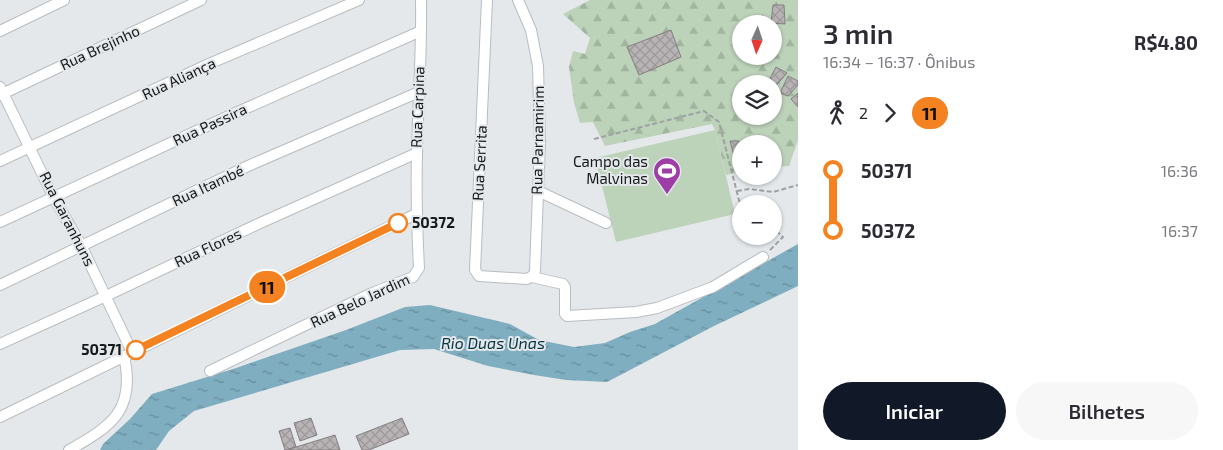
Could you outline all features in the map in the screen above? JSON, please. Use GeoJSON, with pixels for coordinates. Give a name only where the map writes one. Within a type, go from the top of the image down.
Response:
{"type":"FeatureCollection","features":[{"type":"Feature","properties":{"kind":"street"},"geometry":{"type":"LineString","coordinates":[[0,31],[64,0]]}},
{"type":"Feature","properties":{"kind":"street","name":"Rua Brejinho"},"geometry":{"type":"LineString","coordinates":[[1,92],[201,0]]}},
{"type":"Feature","properties":{"kind":"street","name":"Rua Aliança"},"geometry":{"type":"LineString","coordinates":[[0,161],[211,63],[359,0]]}},
{"type":"Feature","properties":{"kind":"street","name":"Rua Carpina"},"geometry":{"type":"LineString","coordinates":[[416,214],[421,0]]}},
{"type":"Feature","properties":{"kind":"street","name":"Rua Serrita"},"geometry":{"type":"LineString","coordinates":[[487,0],[475,270],[479,276],[529,278]]}},
{"type":"Feature","properties":{"kind":"street","name":"Rua Parnamirim"},"geometry":{"type":"LineString","coordinates":[[518,0],[531,30],[538,66],[540,143],[535,270],[529,278]]}},
{"type":"Feature","properties":{"kind":"street","name":"Rua Passira"},"geometry":{"type":"LineString","coordinates":[[0,222],[233,114],[421,31]]}},
{"type":"Feature","properties":{"kind":"street","name":"Rua Garanhuns"},"geometry":{"type":"LineString","coordinates":[[1,92],[106,296],[128,354],[128,374],[124,402],[118,413],[111,423],[69,450]]}},
{"type":"Feature","properties":{"kind":"street","name":"Rua Itambé"},"geometry":{"type":"LineString","coordinates":[[0,285],[248,166],[418,92]]}},
{"type":"Feature","properties":{"kind":"street","name":"Rua Flores"},"geometry":{"type":"LineString","coordinates":[[0,344],[258,224],[417,153]]}},
{"type":"Feature","properties":{"kind":"street"},"geometry":{"type":"LineString","coordinates":[[538,191],[606,223]]}},
{"type":"Feature","properties":{"kind":"street"},"geometry":{"type":"LineString","coordinates":[[0,417],[416,214]]}},
{"type":"Feature","properties":{"kind":"street","name":"Rua Belo Jardim"},"geometry":{"type":"LineString","coordinates":[[210,371],[370,294],[413,277],[419,268],[416,214]]}},
{"type":"Feature","properties":{"kind":"street"},"geometry":{"type":"LineString","coordinates":[[529,278],[562,284],[565,287],[565,314],[567,316],[636,312],[656,308],[713,287],[763,257]]}},
{"type":"Feature","properties":{"kind":"path"},"geometry":{"type":"LineString","coordinates":[[594,138],[704,111],[719,122],[738,195]]}},
{"type":"Feature","properties":{"kind":"path"},"geometry":{"type":"LineString","coordinates":[[737,190],[749,189],[773,192],[798,185]]}},
{"type":"Feature","properties":{"kind":"path"},"geometry":{"type":"LineString","coordinates":[[763,257],[775,245]]}},
{"type":"Feature","properties":{"kind":"green space"},"geometry":{"type":"Polygon","coordinates":[[[590,0],[798,0],[798,140],[789,166],[782,166],[782,135],[732,135],[732,174],[726,175],[712,124],[605,146],[593,122],[580,123],[574,103],[569,67],[573,51],[585,54],[590,38],[563,14],[590,0]]]}},
{"type":"Feature","properties":{"kind":"green space","name":"Campo das Malvinas"},"geometry":{"type":"Polygon","coordinates":[[[715,130],[732,201],[732,215],[616,242],[595,158],[715,130]]]}},
{"type":"Feature","properties":{"kind":"water","name":"Rio Duas Unas"},"geometry":{"type":"Polygon","coordinates":[[[798,244],[798,286],[714,326],[607,382],[566,380],[534,375],[488,366],[434,349],[400,350],[194,411],[169,431],[156,450],[100,450],[103,444],[130,419],[152,394],[236,368],[346,330],[405,307],[430,305],[510,324],[539,340],[574,347],[605,343],[655,324],[798,244]]]}},
{"type":"Feature","properties":{"kind":"building"},"geometry":{"type":"Polygon","coordinates":[[[773,5],[784,5],[785,24],[782,24],[782,15],[772,15],[773,5]]]}},
{"type":"Feature","properties":{"kind":"building"},"geometry":{"type":"Polygon","coordinates":[[[671,30],[681,57],[639,75],[627,47],[671,30]]]}},
{"type":"Feature","properties":{"kind":"building"},"geometry":{"type":"Polygon","coordinates":[[[776,67],[787,73],[782,79],[782,75],[772,75],[776,67]]]}},
{"type":"Feature","properties":{"kind":"building"},"geometry":{"type":"Polygon","coordinates":[[[788,76],[798,81],[798,85],[788,96],[782,94],[782,89],[788,76]]]}},
{"type":"Feature","properties":{"kind":"building"},"geometry":{"type":"Polygon","coordinates":[[[798,93],[798,107],[791,99],[798,93]]]}},
{"type":"Feature","properties":{"kind":"building"},"geometry":{"type":"Polygon","coordinates":[[[311,418],[317,435],[300,441],[294,423],[311,418]]]}},
{"type":"Feature","properties":{"kind":"building"},"geometry":{"type":"Polygon","coordinates":[[[402,418],[409,434],[369,450],[362,450],[356,436],[402,418]]]}},
{"type":"Feature","properties":{"kind":"building"},"geometry":{"type":"Polygon","coordinates":[[[290,428],[296,447],[285,450],[279,431],[290,428]]]}},
{"type":"Feature","properties":{"kind":"building"},"geometry":{"type":"Polygon","coordinates":[[[335,435],[340,450],[288,450],[296,447],[335,435]]]}},
{"type":"Feature","properties":{"kind":"bus line","name":"11"},"geometry":{"type":"LineString","coordinates":[[136,350],[398,223]]}},
{"type":"Feature","properties":{"kind":"place","name":"Campo das Malvinas"},"geometry":{"type":"Point","coordinates":[667,195]}},
{"type":"Feature","properties":{"kind":"place","name":"50372"},"geometry":{"type":"Point","coordinates":[398,223]}},
{"type":"Feature","properties":{"kind":"place","name":"50371"},"geometry":{"type":"Point","coordinates":[136,350]}}]}
